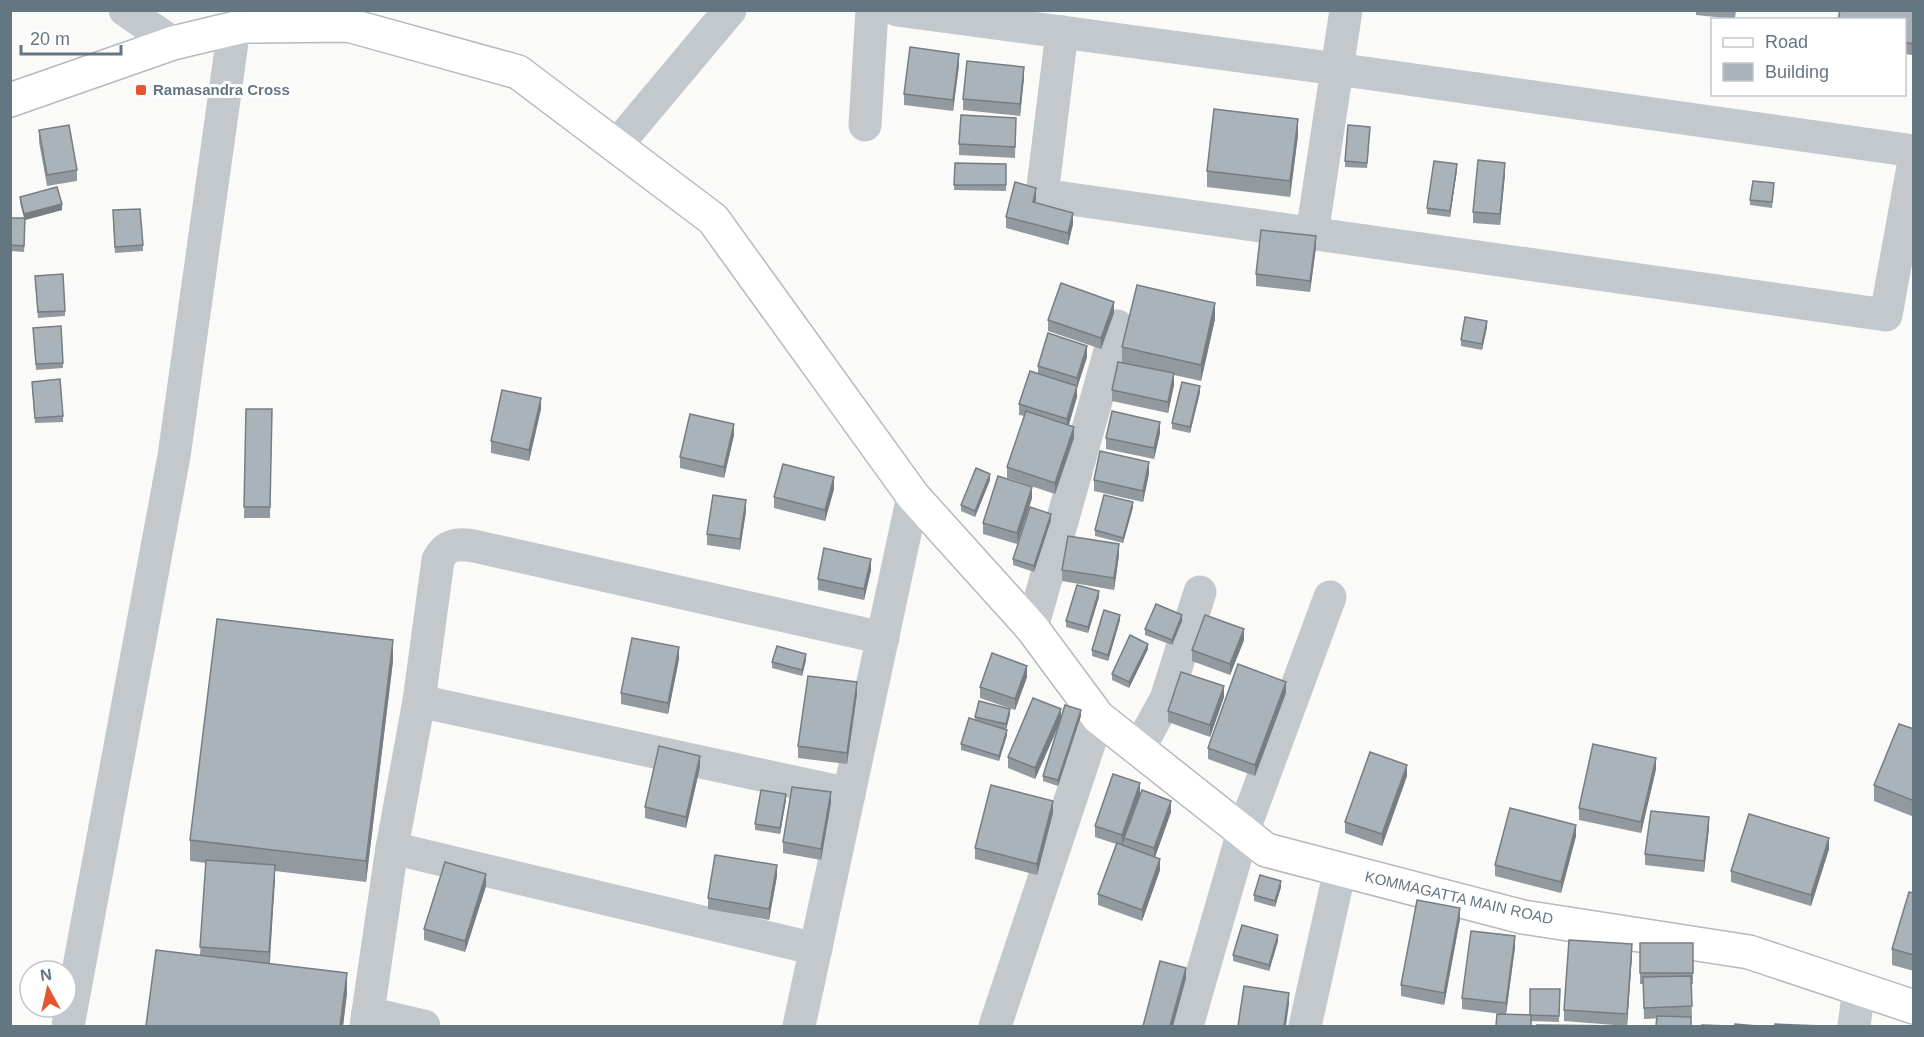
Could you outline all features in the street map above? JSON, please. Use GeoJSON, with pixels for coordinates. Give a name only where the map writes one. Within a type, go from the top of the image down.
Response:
{"type":"FeatureCollection","features":[{"type":"Feature","properties":{"kind":"main road","name":"KOMMAGATTA MAIN ROAD"},"geometry":{"type":"LineString","coordinates":[[10,100],[239,22],[348,25],[518,72],[713,219],[913,496],[1032,628],[1098,717],[1266,850],[1523,917],[1749,952],[1914,1007]]}},
{"type":"Feature","properties":{"kind":"street"},"geometry":{"type":"LineString","coordinates":[[125,10],[173,43]]}},
{"type":"Feature","properties":{"kind":"street"},"geometry":{"type":"LineString","coordinates":[[616,146],[730,10]]}},
{"type":"Feature","properties":{"kind":"street"},"geometry":{"type":"LineString","coordinates":[[865,125],[872,10]]}},
{"type":"Feature","properties":{"kind":"street"},"geometry":{"type":"LineString","coordinates":[[897,10],[1337,69],[1914,151]]}},
{"type":"Feature","properties":{"kind":"street"},"geometry":{"type":"LineString","coordinates":[[1312,234],[1346,10]]}},
{"type":"Feature","properties":{"kind":"street"},"geometry":{"type":"LineString","coordinates":[[68,1026],[174,456],[239,22]]}},
{"type":"Feature","properties":{"kind":"street"},"geometry":{"type":"LineString","coordinates":[[1062,32],[1042,195],[1886,315],[1914,161]]}},
{"type":"Feature","properties":{"kind":"street"},"geometry":{"type":"LineString","coordinates":[[1032,628],[1117,326]]}},
{"type":"Feature","properties":{"kind":"street"},"geometry":{"type":"LineString","coordinates":[[799,1026],[913,496]]}},
{"type":"Feature","properties":{"kind":"street"},"geometry":{"type":"LineString","coordinates":[[424,1026],[367,1020],[438,560],[443,551],[448,547],[462,544],[883,638]]}},
{"type":"Feature","properties":{"kind":"street"},"geometry":{"type":"LineString","coordinates":[[1138,750],[1166,699],[1200,592]]}},
{"type":"Feature","properties":{"kind":"street"},"geometry":{"type":"LineString","coordinates":[[1186,1026],[1243,832],[1330,597]]}},
{"type":"Feature","properties":{"kind":"street"},"geometry":{"type":"LineString","coordinates":[[418,701],[849,794]]}},
{"type":"Feature","properties":{"kind":"street"},"geometry":{"type":"LineString","coordinates":[[995,1026],[1098,717]]}},
{"type":"Feature","properties":{"kind":"street"},"geometry":{"type":"LineString","coordinates":[[392,848],[816,949]]}},
{"type":"Feature","properties":{"kind":"street"},"geometry":{"type":"LineString","coordinates":[[1305,1026],[1340,870]]}},
{"type":"Feature","properties":{"kind":"street"},"geometry":{"type":"LineString","coordinates":[[1854,1026],[1859,989]]}},
{"type":"Feature","properties":{"kind":"building"},"geometry":{"type":"Polygon","coordinates":[[[1840,10],[1914,10],[1912,44],[1906,42],[1906,18],[1838,18],[1840,10]]]}},
{"type":"Feature","properties":{"kind":"building"},"geometry":{"type":"Polygon","coordinates":[[[910,47],[959,54],[953,100],[904,94],[910,47]]]}},
{"type":"Feature","properties":{"kind":"building"},"geometry":{"type":"Polygon","coordinates":[[[967,61],[1024,67],[1020,104],[963,99],[967,61]]]}},
{"type":"Feature","properties":{"kind":"building"},"geometry":{"type":"Polygon","coordinates":[[[1214,109],[1298,119],[1290,181],[1207,171],[1214,109]]]}},
{"type":"Feature","properties":{"kind":"building"},"geometry":{"type":"Polygon","coordinates":[[[961,115],[1016,118],[1015,147],[959,144],[961,115]]]}},
{"type":"Feature","properties":{"kind":"building"},"geometry":{"type":"Polygon","coordinates":[[[69,125],[77,170],[47,175],[39,130],[69,125]]]}},
{"type":"Feature","properties":{"kind":"building"},"geometry":{"type":"Polygon","coordinates":[[[1348,125],[1370,127],[1367,163],[1345,161],[1348,125]]]}},
{"type":"Feature","properties":{"kind":"building"},"geometry":{"type":"Polygon","coordinates":[[[1478,160],[1505,163],[1500,214],[1473,212],[1478,160]]]}},
{"type":"Feature","properties":{"kind":"building"},"geometry":{"type":"Polygon","coordinates":[[[1434,161],[1457,164],[1450,211],[1427,208],[1434,161]]]}},
{"type":"Feature","properties":{"kind":"building"},"geometry":{"type":"Polygon","coordinates":[[[955,163],[1006,164],[1006,185],[954,185],[955,163]]]}},
{"type":"Feature","properties":{"kind":"building"},"geometry":{"type":"Polygon","coordinates":[[[1753,181],[1774,183],[1772,202],[1750,200],[1753,181]]]}},
{"type":"Feature","properties":{"kind":"building"},"geometry":{"type":"Polygon","coordinates":[[[1015,182],[1036,188],[1033,202],[1073,213],[1068,233],[1006,217],[1015,182]]]}},
{"type":"Feature","properties":{"kind":"building"},"geometry":{"type":"Polygon","coordinates":[[[57,187],[62,204],[24,214],[20,197],[57,187]]]}},
{"type":"Feature","properties":{"kind":"building"},"geometry":{"type":"Polygon","coordinates":[[[140,209],[143,245],[115,247],[113,210],[140,209]]]}},
{"type":"Feature","properties":{"kind":"building"},"geometry":{"type":"Polygon","coordinates":[[[10,218],[25,218],[24,246],[10,245],[10,218]]]}},
{"type":"Feature","properties":{"kind":"building"},"geometry":{"type":"Polygon","coordinates":[[[1261,230],[1316,236],[1310,281],[1256,274],[1261,230]]]}},
{"type":"Feature","properties":{"kind":"building"},"geometry":{"type":"Polygon","coordinates":[[[63,274],[65,311],[38,312],[35,276],[63,274]]]}},
{"type":"Feature","properties":{"kind":"building"},"geometry":{"type":"Polygon","coordinates":[[[1061,283],[1114,302],[1101,338],[1048,320],[1061,283]]]}},
{"type":"Feature","properties":{"kind":"building"},"geometry":{"type":"Polygon","coordinates":[[[1137,285],[1215,303],[1201,365],[1122,347],[1137,285]]]}},
{"type":"Feature","properties":{"kind":"building"},"geometry":{"type":"Polygon","coordinates":[[[1465,317],[1487,321],[1482,344],[1461,340],[1465,317]]]}},
{"type":"Feature","properties":{"kind":"building"},"geometry":{"type":"Polygon","coordinates":[[[61,326],[63,363],[36,364],[33,328],[61,326]]]}},
{"type":"Feature","properties":{"kind":"building"},"geometry":{"type":"Polygon","coordinates":[[[1048,333],[1087,346],[1077,378],[1038,366],[1048,333]]]}},
{"type":"Feature","properties":{"kind":"building"},"geometry":{"type":"Polygon","coordinates":[[[1118,362],[1174,373],[1168,402],[1112,390],[1118,362]]]}},
{"type":"Feature","properties":{"kind":"building"},"geometry":{"type":"Polygon","coordinates":[[[1030,371],[1077,386],[1067,419],[1019,404],[1030,371]]]}},
{"type":"Feature","properties":{"kind":"building"},"geometry":{"type":"Polygon","coordinates":[[[60,379],[63,416],[35,418],[32,382],[60,379]]]}},
{"type":"Feature","properties":{"kind":"building"},"geometry":{"type":"Polygon","coordinates":[[[1182,382],[1200,386],[1190,427],[1172,423],[1182,382]]]}},
{"type":"Feature","properties":{"kind":"building"},"geometry":{"type":"Polygon","coordinates":[[[502,390],[541,398],[529,450],[491,441],[502,390]]]}},
{"type":"Feature","properties":{"kind":"building"},"geometry":{"type":"Polygon","coordinates":[[[246,409],[272,409],[270,507],[244,507],[246,409]]]}},
{"type":"Feature","properties":{"kind":"building"},"geometry":{"type":"Polygon","coordinates":[[[1026,411],[1074,427],[1055,483],[1007,467],[1026,411]]]}},
{"type":"Feature","properties":{"kind":"building"},"geometry":{"type":"Polygon","coordinates":[[[1112,411],[1160,422],[1154,448],[1106,438],[1112,411]]]}},
{"type":"Feature","properties":{"kind":"building"},"geometry":{"type":"Polygon","coordinates":[[[690,414],[734,424],[724,467],[680,457],[690,414]]]}},
{"type":"Feature","properties":{"kind":"building"},"geometry":{"type":"Polygon","coordinates":[[[1100,451],[1149,462],[1143,491],[1094,480],[1100,451]]]}},
{"type":"Feature","properties":{"kind":"building"},"geometry":{"type":"Polygon","coordinates":[[[783,464],[834,477],[825,510],[774,497],[783,464]]]}},
{"type":"Feature","properties":{"kind":"building"},"geometry":{"type":"Polygon","coordinates":[[[976,468],[990,474],[975,511],[961,505],[976,468]]]}},
{"type":"Feature","properties":{"kind":"building"},"geometry":{"type":"Polygon","coordinates":[[[998,476],[1032,487],[1017,533],[983,523],[998,476]]]}},
{"type":"Feature","properties":{"kind":"building"},"geometry":{"type":"Polygon","coordinates":[[[713,495],[746,500],[740,539],[707,534],[713,495]]]}},
{"type":"Feature","properties":{"kind":"building"},"geometry":{"type":"Polygon","coordinates":[[[1104,495],[1133,502],[1123,538],[1095,530],[1104,495]]]}},
{"type":"Feature","properties":{"kind":"building"},"geometry":{"type":"Polygon","coordinates":[[[1030,507],[1051,514],[1034,566],[1013,559],[1030,507]]]}},
{"type":"Feature","properties":{"kind":"building"},"geometry":{"type":"Polygon","coordinates":[[[1068,536],[1119,544],[1114,578],[1062,570],[1068,536]]]}},
{"type":"Feature","properties":{"kind":"building"},"geometry":{"type":"Polygon","coordinates":[[[824,548],[871,559],[864,589],[818,579],[824,548]]]}},
{"type":"Feature","properties":{"kind":"building"},"geometry":{"type":"Polygon","coordinates":[[[1077,585],[1099,591],[1088,627],[1066,621],[1077,585]]]}},
{"type":"Feature","properties":{"kind":"building"},"geometry":{"type":"Polygon","coordinates":[[[1156,604],[1182,615],[1172,640],[1145,629],[1156,604]]]}},
{"type":"Feature","properties":{"kind":"building"},"geometry":{"type":"Polygon","coordinates":[[[1104,610],[1120,615],[1108,655],[1092,650],[1104,610]]]}},
{"type":"Feature","properties":{"kind":"building"},"geometry":{"type":"Polygon","coordinates":[[[1205,615],[1244,629],[1230,664],[1192,650],[1205,615]]]}},
{"type":"Feature","properties":{"kind":"building"},"geometry":{"type":"Polygon","coordinates":[[[217,619],[393,640],[366,861],[190,840],[217,619]]]}},
{"type":"Feature","properties":{"kind":"building"},"geometry":{"type":"Polygon","coordinates":[[[1130,635],[1148,644],[1129,682],[1112,674],[1130,635]]]}},
{"type":"Feature","properties":{"kind":"building"},"geometry":{"type":"Polygon","coordinates":[[[632,638],[679,647],[668,703],[621,693],[632,638]]]}},
{"type":"Feature","properties":{"kind":"building"},"geometry":{"type":"Polygon","coordinates":[[[777,646],[806,654],[802,670],[772,662],[777,646]]]}},
{"type":"Feature","properties":{"kind":"building"},"geometry":{"type":"Polygon","coordinates":[[[992,653],[1027,666],[1015,699],[980,687],[992,653]]]}},
{"type":"Feature","properties":{"kind":"building"},"geometry":{"type":"Polygon","coordinates":[[[1238,664],[1286,682],[1255,765],[1208,748],[1238,664]]]}},
{"type":"Feature","properties":{"kind":"building"},"geometry":{"type":"Polygon","coordinates":[[[1181,672],[1224,686],[1210,725],[1168,711],[1181,672]]]}},
{"type":"Feature","properties":{"kind":"building"},"geometry":{"type":"Polygon","coordinates":[[[808,676],[857,682],[847,753],[798,746],[808,676]]]}},
{"type":"Feature","properties":{"kind":"building"},"geometry":{"type":"Polygon","coordinates":[[[1033,698],[1061,709],[1035,768],[1008,757],[1033,698]]]}},
{"type":"Feature","properties":{"kind":"building"},"geometry":{"type":"Polygon","coordinates":[[[979,701],[1010,709],[1006,724],[975,717],[979,701]]]}},
{"type":"Feature","properties":{"kind":"building"},"geometry":{"type":"Polygon","coordinates":[[[1065,705],[1081,710],[1058,780],[1043,776],[1065,705]]]}},
{"type":"Feature","properties":{"kind":"building"},"geometry":{"type":"Polygon","coordinates":[[[969,718],[1007,730],[999,756],[961,744],[969,718]]]}},
{"type":"Feature","properties":{"kind":"building"},"geometry":{"type":"Polygon","coordinates":[[[1899,724],[1914,729],[1914,801],[1874,785],[1899,724]]]}},
{"type":"Feature","properties":{"kind":"building"},"geometry":{"type":"Polygon","coordinates":[[[1593,744],[1656,758],[1641,822],[1579,808],[1593,744]]]}},
{"type":"Feature","properties":{"kind":"building"},"geometry":{"type":"Polygon","coordinates":[[[659,746],[700,756],[686,817],[645,807],[659,746]]]}},
{"type":"Feature","properties":{"kind":"building"},"geometry":{"type":"Polygon","coordinates":[[[1370,752],[1407,765],[1382,834],[1345,822],[1370,752]]]}},
{"type":"Feature","properties":{"kind":"building"},"geometry":{"type":"Polygon","coordinates":[[[1113,774],[1140,783],[1122,835],[1095,826],[1113,774]]]}},
{"type":"Feature","properties":{"kind":"building"},"geometry":{"type":"Polygon","coordinates":[[[991,785],[1053,801],[1037,864],[975,848],[991,785]]]}},
{"type":"Feature","properties":{"kind":"building"},"geometry":{"type":"Polygon","coordinates":[[[792,787],[831,792],[821,849],[783,842],[792,787]]]}},
{"type":"Feature","properties":{"kind":"building"},"geometry":{"type":"Polygon","coordinates":[[[761,790],[786,794],[780,828],[755,824],[761,790]]]}},
{"type":"Feature","properties":{"kind":"building"},"geometry":{"type":"Polygon","coordinates":[[[1142,790],[1171,801],[1154,848],[1124,838],[1142,790]]]}},
{"type":"Feature","properties":{"kind":"building"},"geometry":{"type":"Polygon","coordinates":[[[1510,808],[1576,825],[1561,882],[1495,865],[1510,808]]]}},
{"type":"Feature","properties":{"kind":"building"},"geometry":{"type":"Polygon","coordinates":[[[1651,811],[1709,817],[1704,861],[1645,854],[1651,811]]]}},
{"type":"Feature","properties":{"kind":"building"},"geometry":{"type":"Polygon","coordinates":[[[1749,814],[1829,838],[1811,895],[1731,871],[1749,814]]]}},
{"type":"Feature","properties":{"kind":"building"},"geometry":{"type":"Polygon","coordinates":[[[1117,843],[1160,859],[1142,910],[1098,894],[1117,843]]]}},
{"type":"Feature","properties":{"kind":"building"},"geometry":{"type":"Polygon","coordinates":[[[715,855],[777,865],[769,909],[708,898],[715,855]]]}},
{"type":"Feature","properties":{"kind":"building"},"geometry":{"type":"Polygon","coordinates":[[[206,860],[275,865],[269,952],[200,947],[206,860]]]}},
{"type":"Feature","properties":{"kind":"building"},"geometry":{"type":"Polygon","coordinates":[[[445,862],[486,874],[465,941],[424,929],[445,862]]]}},
{"type":"Feature","properties":{"kind":"building"},"geometry":{"type":"Polygon","coordinates":[[[1260,875],[1281,881],[1275,901],[1254,895],[1260,875]]]}},
{"type":"Feature","properties":{"kind":"building"},"geometry":{"type":"Polygon","coordinates":[[[1909,892],[1914,893],[1914,955],[1892,949],[1909,892]]]}},
{"type":"Feature","properties":{"kind":"building"},"geometry":{"type":"Polygon","coordinates":[[[1417,900],[1460,908],[1444,993],[1401,985],[1417,900]]]}},
{"type":"Feature","properties":{"kind":"building"},"geometry":{"type":"Polygon","coordinates":[[[1242,925],[1278,935],[1269,965],[1233,955],[1242,925]]]}},
{"type":"Feature","properties":{"kind":"building"},"geometry":{"type":"Polygon","coordinates":[[[1471,931],[1515,936],[1506,1003],[1462,998],[1471,931]]]}},
{"type":"Feature","properties":{"kind":"building"},"geometry":{"type":"Polygon","coordinates":[[[1569,940],[1632,944],[1627,1014],[1564,1010],[1569,940]]]}},
{"type":"Feature","properties":{"kind":"building"},"geometry":{"type":"Polygon","coordinates":[[[1640,943],[1693,943],[1693,973],[1640,973],[1640,943]]]}},
{"type":"Feature","properties":{"kind":"building"},"geometry":{"type":"Polygon","coordinates":[[[156,950],[347,973],[340,1026],[146,1026],[156,950]]]}},
{"type":"Feature","properties":{"kind":"building"},"geometry":{"type":"Polygon","coordinates":[[[1160,961],[1186,968],[1170,1026],[1143,1026],[1160,961]]]}},
{"type":"Feature","properties":{"kind":"building"},"geometry":{"type":"Polygon","coordinates":[[[1691,976],[1692,1006],[1644,1008],[1643,977],[1691,976]]]}},
{"type":"Feature","properties":{"kind":"building"},"geometry":{"type":"Polygon","coordinates":[[[1244,986],[1289,993],[1284,1026],[1238,1026],[1244,986]]]}},
{"type":"Feature","properties":{"kind":"building"},"geometry":{"type":"Polygon","coordinates":[[[1530,989],[1560,989],[1559,1016],[1530,1015],[1530,989]]]}},
{"type":"Feature","properties":{"kind":"building"},"geometry":{"type":"Polygon","coordinates":[[[1497,1014],[1531,1015],[1531,1026],[1496,1026],[1497,1014]]]}},
{"type":"Feature","properties":{"kind":"building"},"geometry":{"type":"Polygon","coordinates":[[[1657,1016],[1691,1017],[1691,1026],[1656,1026],[1657,1016]]]}},
{"type":"Feature","properties":{"kind":"building"},"geometry":{"type":"Polygon","coordinates":[[[1775,1024],[1822,1026],[1775,1026],[1775,1024]]]}},
{"type":"Feature","properties":{"kind":"building"},"geometry":{"type":"Polygon","coordinates":[[[1537,1025],[1621,1026],[1537,1026],[1537,1025]]]}},
{"type":"Feature","properties":{"kind":"place","name":"Ramasandra Cross"},"geometry":{"type":"Point","coordinates":[141,90]}}]}
